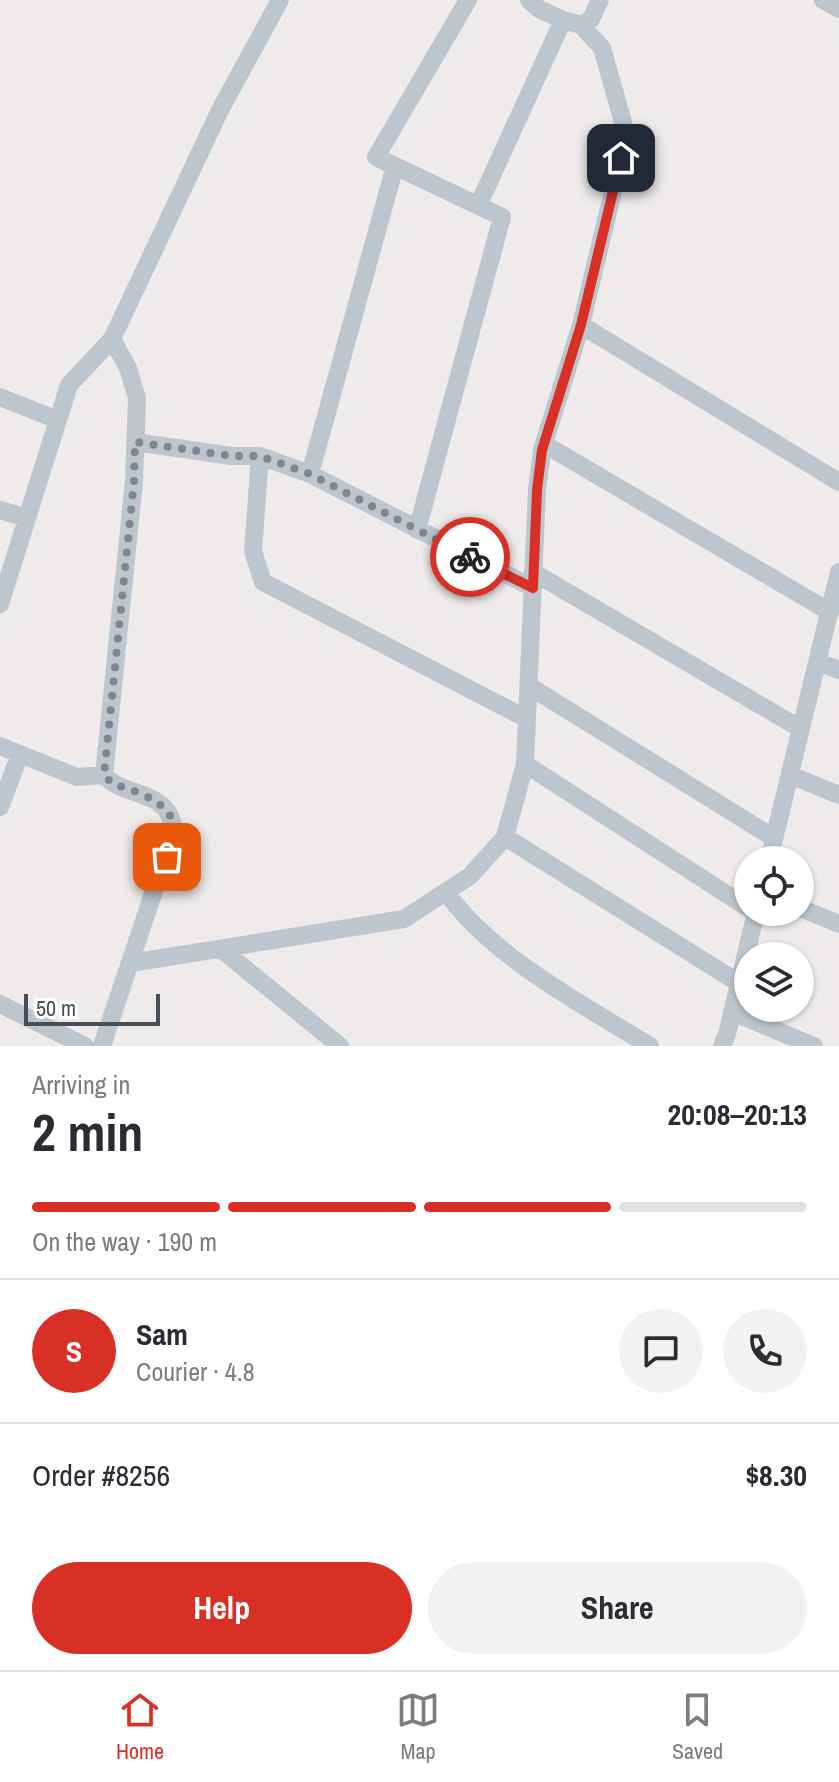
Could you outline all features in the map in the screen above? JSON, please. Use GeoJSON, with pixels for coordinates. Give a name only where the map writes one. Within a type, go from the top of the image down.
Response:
{"type":"FeatureCollection","features":[{"type":"Feature","properties":{"kind":"street"},"geometry":{"type":"LineString","coordinates":[[0,604],[69,385],[112,339],[220,110],[280,0]]}},
{"type":"Feature","properties":{"kind":"street"},"geometry":{"type":"LineString","coordinates":[[417,530],[502,217],[376,157],[468,0]]}},
{"type":"Feature","properties":{"kind":"street"},"geometry":{"type":"LineString","coordinates":[[131,963],[404,919],[470,876],[505,837],[525,764],[537,490],[544,444],[581,325],[621,158],[623,122],[602,48],[572,23],[539,9],[529,0]]}},
{"type":"Feature","properties":{"kind":"street"},"geometry":{"type":"LineString","coordinates":[[572,23],[591,19],[600,0]]}},
{"type":"Feature","properties":{"kind":"street"},"geometry":{"type":"LineString","coordinates":[[823,0],[839,9]]}},
{"type":"Feature","properties":{"kind":"street"},"geometry":{"type":"LineString","coordinates":[[478,206],[572,23]]}},
{"type":"Feature","properties":{"kind":"street"},"geometry":{"type":"LineString","coordinates":[[310,474],[395,166]]}},
{"type":"Feature","properties":{"kind":"street"},"geometry":{"type":"LineString","coordinates":[[581,325],[839,482]]}},
{"type":"Feature","properties":{"kind":"street"},"geometry":{"type":"LineString","coordinates":[[102,1046],[174,831],[173,820],[167,811],[147,795],[110,783],[104,775],[134,481],[137,398],[128,368],[112,339]]}},
{"type":"Feature","properties":{"kind":"street"},"geometry":{"type":"LineString","coordinates":[[0,397],[58,420]]}},
{"type":"Feature","properties":{"kind":"street"},"geometry":{"type":"LineString","coordinates":[[135,442],[232,456],[260,456],[310,474],[417,530],[533,580],[801,729]]}},
{"type":"Feature","properties":{"kind":"street"},"geometry":{"type":"LineString","coordinates":[[544,444],[830,612]]}},
{"type":"Feature","properties":{"kind":"street"},"geometry":{"type":"LineString","coordinates":[[260,456],[253,551],[263,582],[527,719]]}},
{"type":"Feature","properties":{"kind":"street"},"geometry":{"type":"LineString","coordinates":[[0,510],[27,518]]}},
{"type":"Feature","properties":{"kind":"street"},"geometry":{"type":"LineString","coordinates":[[772,846],[839,572]]}},
{"type":"Feature","properties":{"kind":"street"},"geometry":{"type":"LineString","coordinates":[[818,662],[839,670]]}},
{"type":"Feature","properties":{"kind":"street"},"geometry":{"type":"LineString","coordinates":[[529,686],[774,838]]}},
{"type":"Feature","properties":{"kind":"street"},"geometry":{"type":"LineString","coordinates":[[0,746],[77,777],[104,775]]}},
{"type":"Feature","properties":{"kind":"street"},"geometry":{"type":"LineString","coordinates":[[0,807],[20,754]]}},
{"type":"Feature","properties":{"kind":"street"},"geometry":{"type":"LineString","coordinates":[[525,764],[734,898]]}},
{"type":"Feature","properties":{"kind":"street"},"geometry":{"type":"LineString","coordinates":[[790,775],[839,795]]}},
{"type":"Feature","properties":{"kind":"street"},"geometry":{"type":"LineString","coordinates":[[505,837],[734,980]]}},
{"type":"Feature","properties":{"kind":"street"},"geometry":{"type":"LineString","coordinates":[[446,892],[460,913],[503,950],[567,995],[650,1046]]}},
{"type":"Feature","properties":{"kind":"street"},"geometry":{"type":"LineString","coordinates":[[814,914],[839,924]]}},
{"type":"Feature","properties":{"kind":"street"},"geometry":{"type":"LineString","coordinates":[[221,949],[340,1046]]}},
{"type":"Feature","properties":{"kind":"street"},"geometry":{"type":"LineString","coordinates":[[0,1004],[85,1046]]}},
{"type":"Feature","properties":{"kind":"street"},"geometry":{"type":"LineString","coordinates":[[722,1046],[734,1004]]}},
{"type":"Feature","properties":{"kind":"street"},"geometry":{"type":"LineString","coordinates":[[732,1012],[814,1046]]}},
{"type":"Feature","properties":{"kind":"way so far"},"geometry":{"type":"LineString","coordinates":[[167,857],[174,831],[173,820],[167,811],[147,795],[110,783],[104,775],[103,765],[134,481],[135,442],[232,456],[260,456],[310,474],[470,557]]}},
{"type":"Feature","properties":{"kind":"route"},"geometry":{"type":"LineString","coordinates":[[470,557],[533,588],[542,450],[581,325],[621,158]]}}]}
